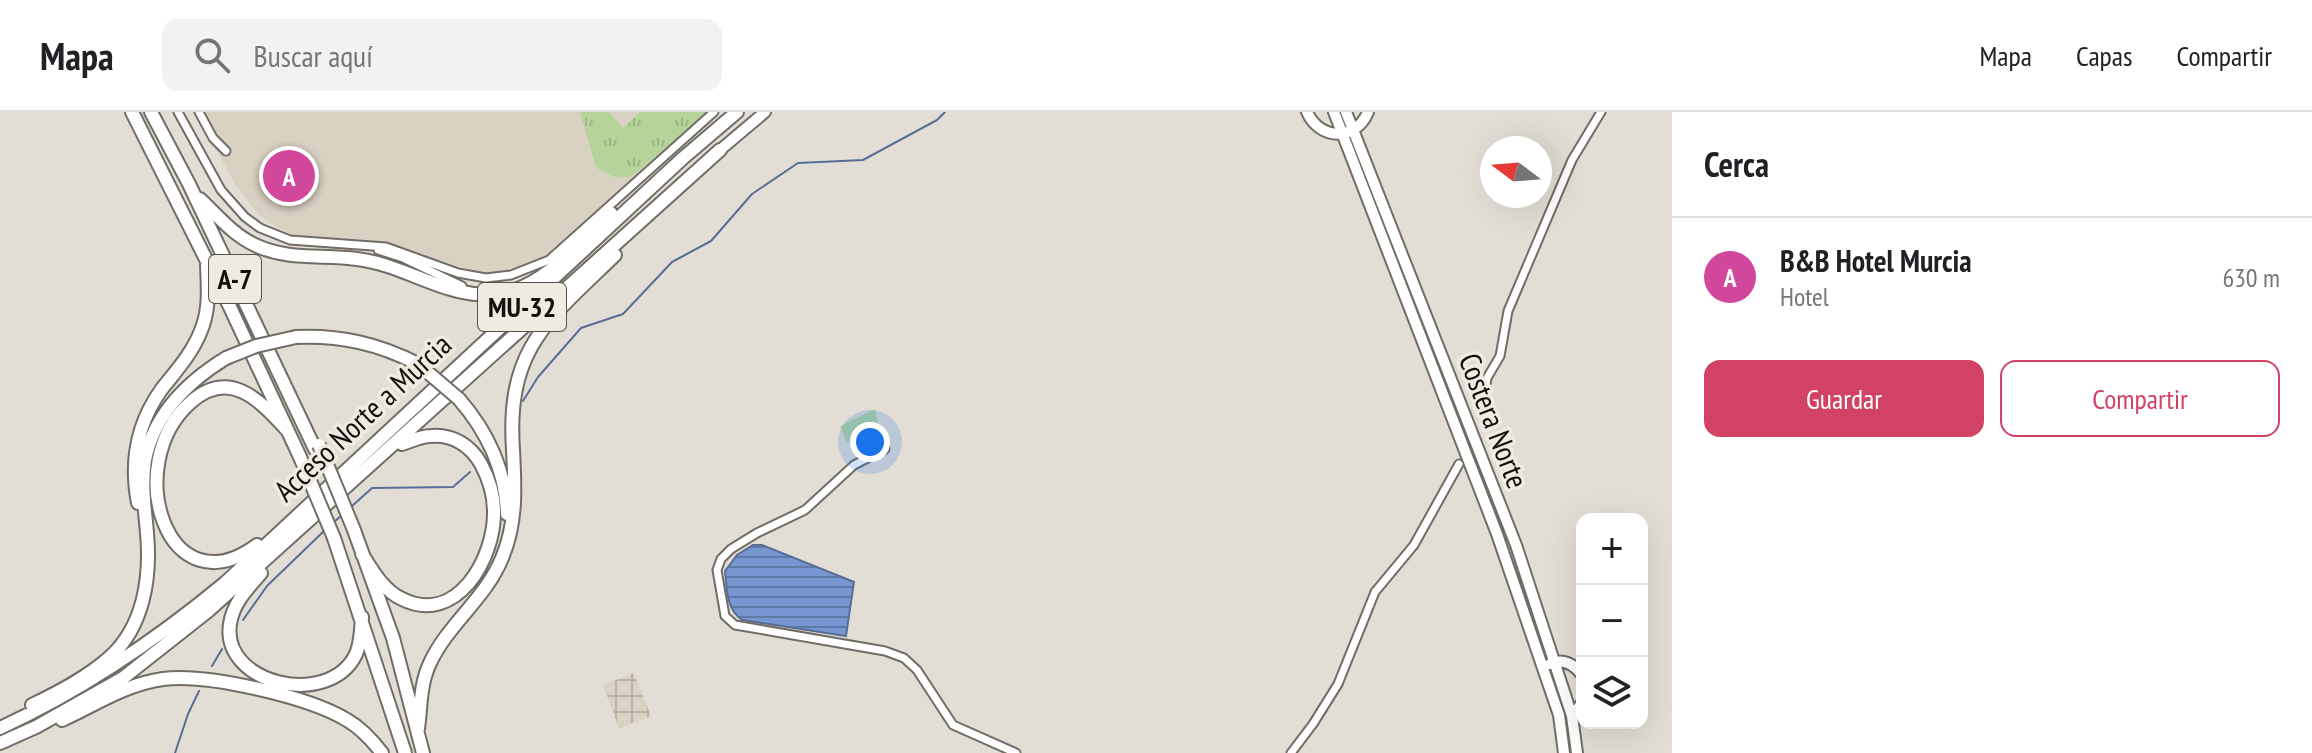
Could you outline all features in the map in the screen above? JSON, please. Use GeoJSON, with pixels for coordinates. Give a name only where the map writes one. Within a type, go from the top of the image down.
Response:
{"type":"FeatureCollection","features":[{"type":"Feature","properties":{"kind":"highway","name":"A-7"},"geometry":{"type":"LineString","coordinates":[[132,112],[300,457],[334,538],[405,753]]}},
{"type":"Feature","properties":{"kind":"highway","name":"A-7"},"geometry":{"type":"LineString","coordinates":[[151,112],[317,447],[379,612],[421,753]]}},
{"type":"Feature","properties":{"kind":"highway","name":"Acceso Norte a Murcia"},"geometry":{"type":"LineString","coordinates":[[0,728],[51,705],[102,675],[225,583],[683,158],[737,112]]}},
{"type":"Feature","properties":{"kind":"highway"},"geometry":{"type":"LineString","coordinates":[[123,678],[204,622],[261,573],[720,150]]}},
{"type":"Feature","properties":{"kind":"highway","name":"Acceso Norte a Murcia"},"geometry":{"type":"LineString","coordinates":[[0,743],[36,727],[123,678],[208,611],[720,150]]}},
{"type":"Feature","properties":{"kind":"highway"},"geometry":{"type":"LineString","coordinates":[[189,184],[232,231],[253,245],[277,254],[355,258],[387,264],[444,288],[490,294],[523,286],[545,273],[627,198],[683,158]]}},
{"type":"Feature","properties":{"kind":"highway"},"geometry":{"type":"LineString","coordinates":[[200,199],[283,365],[317,447]]}},
{"type":"Feature","properties":{"kind":"highway"},"geometry":{"type":"LineString","coordinates":[[418,729],[423,685],[430,662],[446,635],[491,579],[507,545],[514,512],[513,402],[523,360],[533,340],[553,315],[640,226]]}},
{"type":"Feature","properties":{"kind":"highway"},"geometry":{"type":"LineString","coordinates":[[149,564],[135,488],[134,461],[138,437],[155,400],[189,355],[200,334],[208,305],[207,262]]}},
{"type":"Feature","properties":{"kind":"highway"},"geometry":{"type":"LineString","coordinates":[[0,720],[69,685],[112,656],[128,635],[146,590],[149,564],[143,489],[145,460],[153,435],[177,396],[226,358],[269,342],[296,337],[353,339],[391,351],[418,364],[459,399],[485,434],[504,482],[506,527],[491,579]]}},
{"type":"Feature","properties":{"kind":"highway"},"geometry":{"type":"LineString","coordinates":[[288,431],[264,404],[244,391],[220,389],[204,393],[180,413],[162,443],[155,473],[159,509],[167,529],[182,549],[196,558],[216,561],[236,558],[247,552],[294,512],[310,504]]}},
{"type":"Feature","properties":{"kind":"highway"},"geometry":{"type":"LineString","coordinates":[[362,554],[375,574],[400,599],[429,605],[443,602],[464,589],[474,577],[490,544],[494,510],[492,491],[482,467],[469,448],[443,436],[429,435],[402,444]]}},
{"type":"Feature","properties":{"kind":"highway"},"geometry":{"type":"LineString","coordinates":[[351,531],[393,638],[418,729],[421,753]]}},
{"type":"Feature","properties":{"kind":"highway"},"geometry":{"type":"LineString","coordinates":[[261,573],[238,602],[229,629],[232,645],[241,660],[266,678],[303,686],[320,683],[339,674],[355,655],[362,617]]}},
{"type":"Feature","properties":{"kind":"highway"},"geometry":{"type":"LineString","coordinates":[[36,727],[63,720],[136,685],[163,679],[196,678],[323,708],[356,726],[382,753]]}},
{"type":"Feature","properties":{"kind":"main road"},"geometry":{"type":"LineString","coordinates":[[720,150],[765,112]]}},
{"type":"Feature","properties":{"kind":"main road"},"geometry":{"type":"LineString","coordinates":[[1307,112],[1321,130],[1342,134],[1362,123],[1368,112]]}},
{"type":"Feature","properties":{"kind":"main road","name":"Costera Norte"},"geometry":{"type":"LineString","coordinates":[[1334,112],[1497,534],[1559,715],[1564,753]]}},
{"type":"Feature","properties":{"kind":"main road","name":"Costera Norte"},"geometry":{"type":"LineString","coordinates":[[1346,112],[1516,545],[1572,716],[1577,753]]}},
{"type":"Feature","properties":{"kind":"main road"},"geometry":{"type":"LineString","coordinates":[[1544,667],[1556,662],[1571,664],[1576,669]]}},
{"type":"Feature","properties":{"kind":"main road"},"geometry":{"type":"LineString","coordinates":[[1572,716],[1576,711]]}},
{"type":"Feature","properties":{"kind":"street"},"geometry":{"type":"LineString","coordinates":[[178,112],[215,181],[245,217],[260,228],[290,240],[386,247],[458,273],[486,278],[511,275],[549,260],[714,112]]}},
{"type":"Feature","properties":{"kind":"street"},"geometry":{"type":"LineString","coordinates":[[199,112],[213,138],[226,151]]}},
{"type":"Feature","properties":{"kind":"street"},"geometry":{"type":"LineString","coordinates":[[1482,413],[1487,378],[1500,356],[1508,311],[1572,160],[1601,112]]}},
{"type":"Feature","properties":{"kind":"street"},"geometry":{"type":"LineString","coordinates":[[357,243],[403,258],[457,285],[490,294]]}},
{"type":"Feature","properties":{"kind":"street"},"geometry":{"type":"LineString","coordinates":[[885,449],[854,465],[805,510],[731,549],[721,559],[717,570],[725,616],[735,625],[885,651],[904,658],[917,670],[953,725],[1016,753]]}},
{"type":"Feature","properties":{"kind":"street"},"geometry":{"type":"LineString","coordinates":[[1291,753],[1338,684],[1375,592],[1414,545],[1459,464]]}},
{"type":"Feature","properties":{"kind":"shaded area"},"geometry":{"type":"Polygon","coordinates":[[[197,112],[718,112],[552,261],[492,276],[365,239],[301,238],[280,229],[259,215],[235,185],[197,112]]]}},
{"type":"Feature","properties":{"kind":"shaded area"},"geometry":{"type":"Polygon","coordinates":[[[634,673],[651,716],[619,728],[603,685],[634,673]]]}},
{"type":"Feature","properties":{"kind":"green space"},"geometry":{"type":"Polygon","coordinates":[[[580,112],[609,112],[623,128],[640,112],[708,112],[636,173],[620,177],[596,167],[580,112]]]}},
{"type":"Feature","properties":{"kind":"green space"},"geometry":{"type":"Polygon","coordinates":[[[875,409],[879,428],[847,443],[840,426],[875,409]]]}},
{"type":"Feature","properties":{"kind":"water"},"geometry":{"type":"Polygon","coordinates":[[[753,545],[762,545],[854,582],[846,636],[742,620],[728,598],[725,571],[737,555],[753,545]]]}},
{"type":"Feature","properties":{"kind":"waterway"},"geometry":{"type":"LineString","coordinates":[[523,401],[538,377],[581,328],[623,314],[672,262],[711,241],[752,194],[798,163],[863,160],[937,120],[945,112]]}},
{"type":"Feature","properties":{"kind":"waterway"},"geometry":{"type":"LineString","coordinates":[[351,507],[372,488],[453,487],[470,472]]}},
{"type":"Feature","properties":{"kind":"waterway"},"geometry":{"type":"LineString","coordinates":[[333,523],[343,514]]}},
{"type":"Feature","properties":{"kind":"waterway"},"geometry":{"type":"LineString","coordinates":[[243,620],[267,586],[325,530]]}},
{"type":"Feature","properties":{"kind":"waterway"},"geometry":{"type":"LineString","coordinates":[[212,666],[222,649]]}},
{"type":"Feature","properties":{"kind":"waterway"},"geometry":{"type":"LineString","coordinates":[[175,753],[199,691]]}},
{"type":"Feature","properties":{"kind":"place","name":"B&B Hotel Murcia"},"geometry":{"type":"Point","coordinates":[289,176]}}]}
